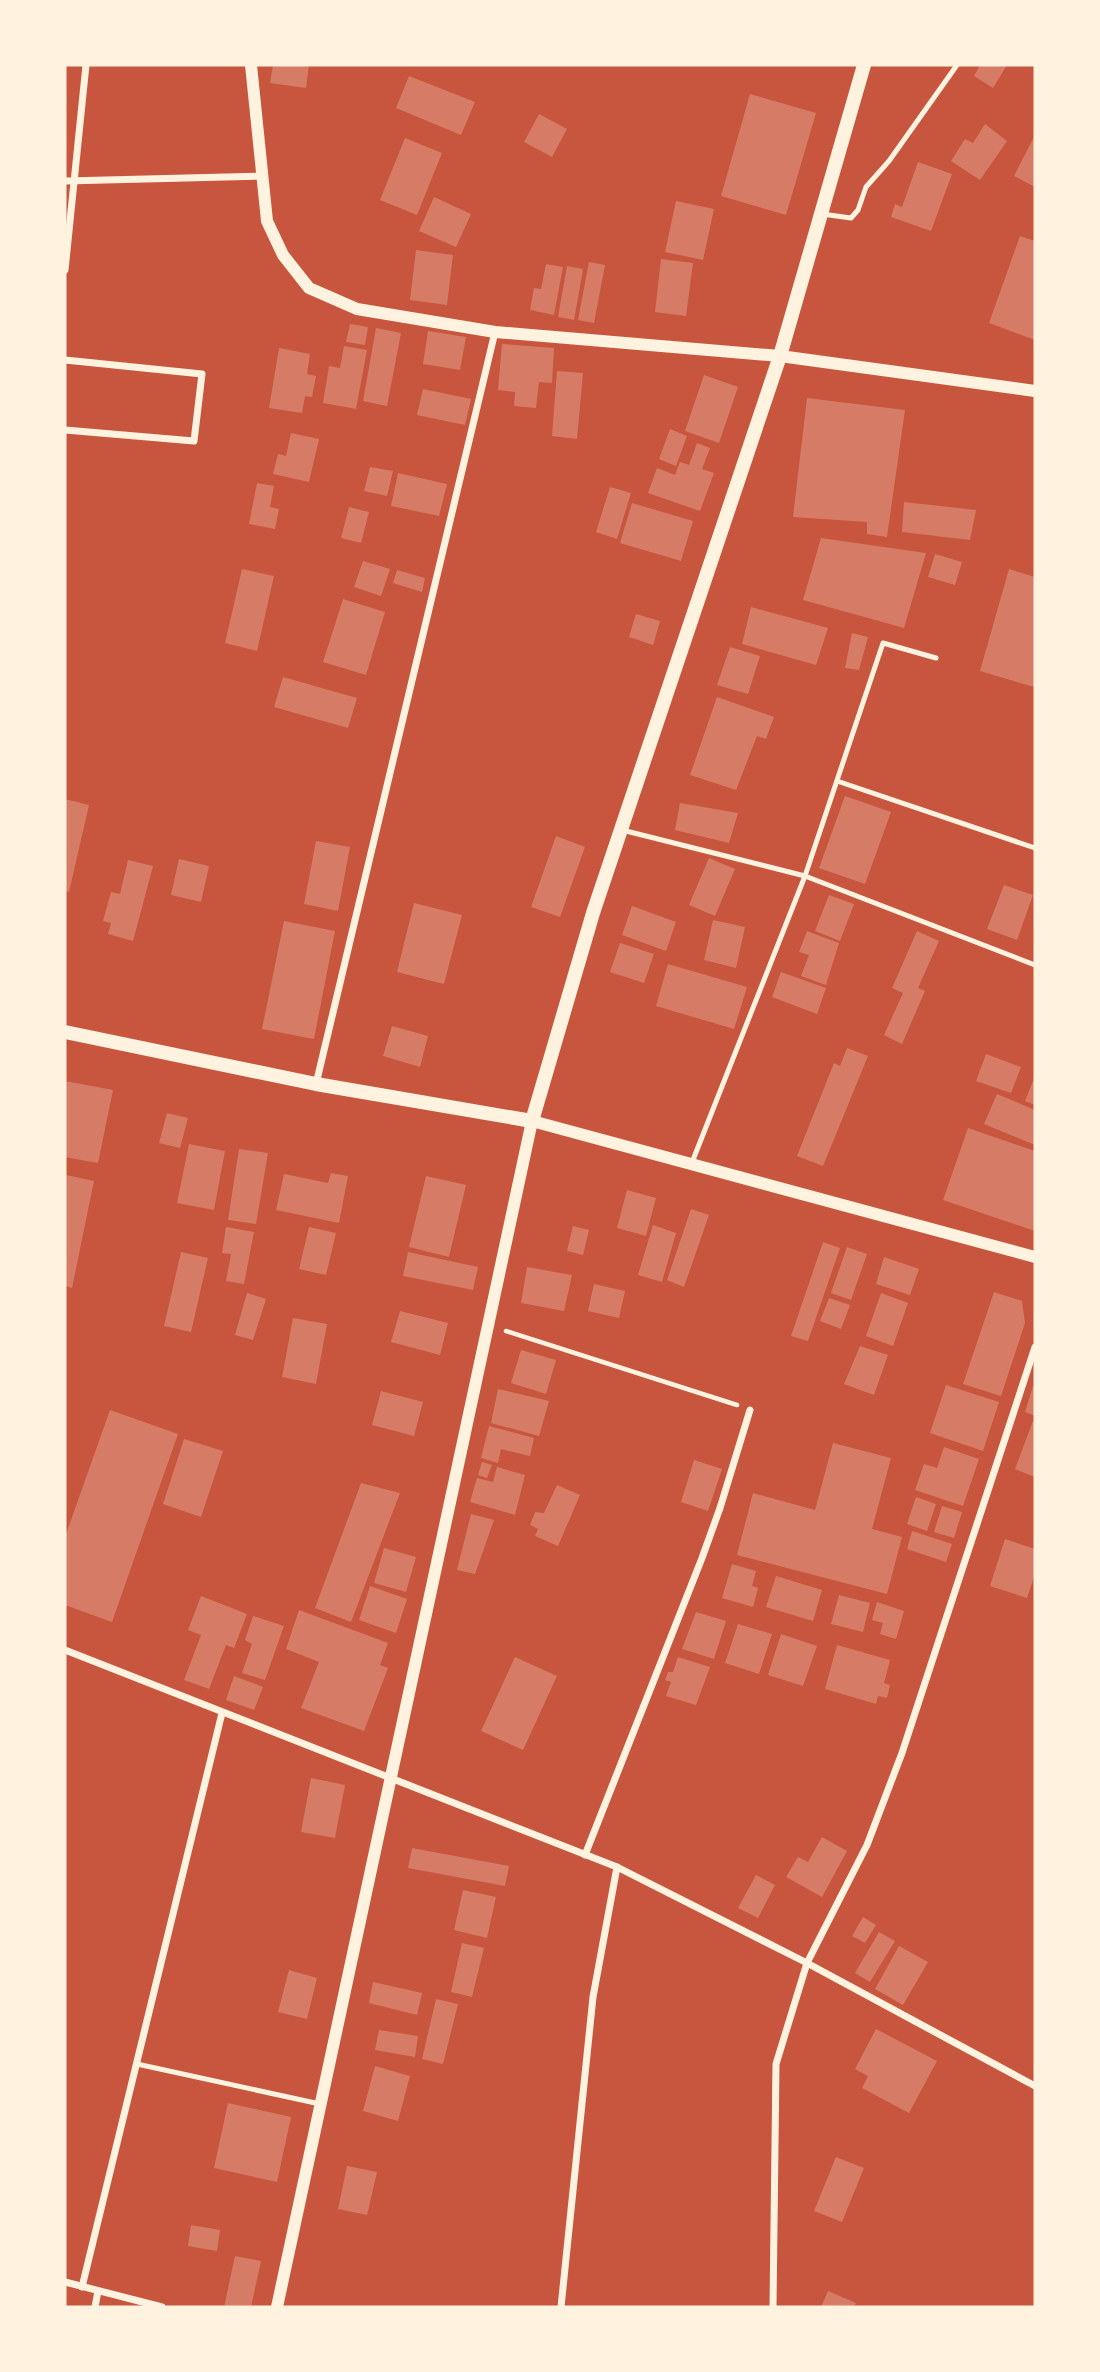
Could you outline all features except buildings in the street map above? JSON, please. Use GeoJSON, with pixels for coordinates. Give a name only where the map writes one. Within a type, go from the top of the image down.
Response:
{"type":"FeatureCollection","features":[{"type":"Feature","properties":{"kind":"main road"},"geometry":{"type":"LineString","coordinates":[[65,1032],[316,1083],[532,1121],[593,913],[780,356],[864,65]]}},
{"type":"Feature","properties":{"kind":"street"},"geometry":{"type":"LineString","coordinates":[[65,270],[86,65]]}},
{"type":"Feature","properties":{"kind":"street"},"geometry":{"type":"LineString","coordinates":[[251,65],[267,221],[283,255],[309,288],[357,309],[495,332],[780,356],[1035,391]]}},
{"type":"Feature","properties":{"kind":"street"},"geometry":{"type":"LineString","coordinates":[[65,181],[261,176]]}},
{"type":"Feature","properties":{"kind":"street"},"geometry":{"type":"LineString","coordinates":[[316,1083],[495,332]]}},
{"type":"Feature","properties":{"kind":"street"},"geometry":{"type":"LineString","coordinates":[[65,360],[202,374],[194,440],[65,430]]}},
{"type":"Feature","properties":{"kind":"street"},"geometry":{"type":"LineString","coordinates":[[277,2307],[532,1121],[1035,1257]]}},
{"type":"Feature","properties":{"kind":"street"},"geometry":{"type":"LineString","coordinates":[[773,2307],[776,2064],[807,1963],[867,1845],[897,1764],[1035,1347]]}},
{"type":"Feature","properties":{"kind":"street"},"geometry":{"type":"LineString","coordinates":[[585,1855],[702,1558],[750,1410]]}},
{"type":"Feature","properties":{"kind":"street"},"geometry":{"type":"LineString","coordinates":[[65,1650],[617,1867],[807,1963],[1035,2086]]}},
{"type":"Feature","properties":{"kind":"street"},"geometry":{"type":"LineString","coordinates":[[82,2287],[222,1713]]}},
{"type":"Feature","properties":{"kind":"street"},"geometry":{"type":"LineString","coordinates":[[561,2307],[593,1997],[617,1867]]}},
{"type":"Feature","properties":{"kind":"street"},"geometry":{"type":"LineString","coordinates":[[65,2282],[162,2307]]}},
{"type":"Feature","properties":{"kind":"street"},"geometry":{"type":"LineString","coordinates":[[95,2307],[98,2291]]}},
{"type":"Feature","properties":{"kind":"lane"},"geometry":{"type":"LineString","coordinates":[[821,214],[851,218],[855,215],[866,187],[889,161],[957,65]]}},
{"type":"Feature","properties":{"kind":"lane"},"geometry":{"type":"LineString","coordinates":[[691,1165],[805,876],[883,643],[936,658]]}},
{"type":"Feature","properties":{"kind":"lane"},"geometry":{"type":"LineString","coordinates":[[837,781],[1035,848]]}},
{"type":"Feature","properties":{"kind":"lane"},"geometry":{"type":"LineString","coordinates":[[622,830],[805,876],[1035,965]]}},
{"type":"Feature","properties":{"kind":"lane"},"geometry":{"type":"LineString","coordinates":[[137,2063],[320,2104]]}},
{"type":"Feature","properties":{"kind":"path"},"geometry":{"type":"LineString","coordinates":[[488,1325],[750,1410]]}}]}
